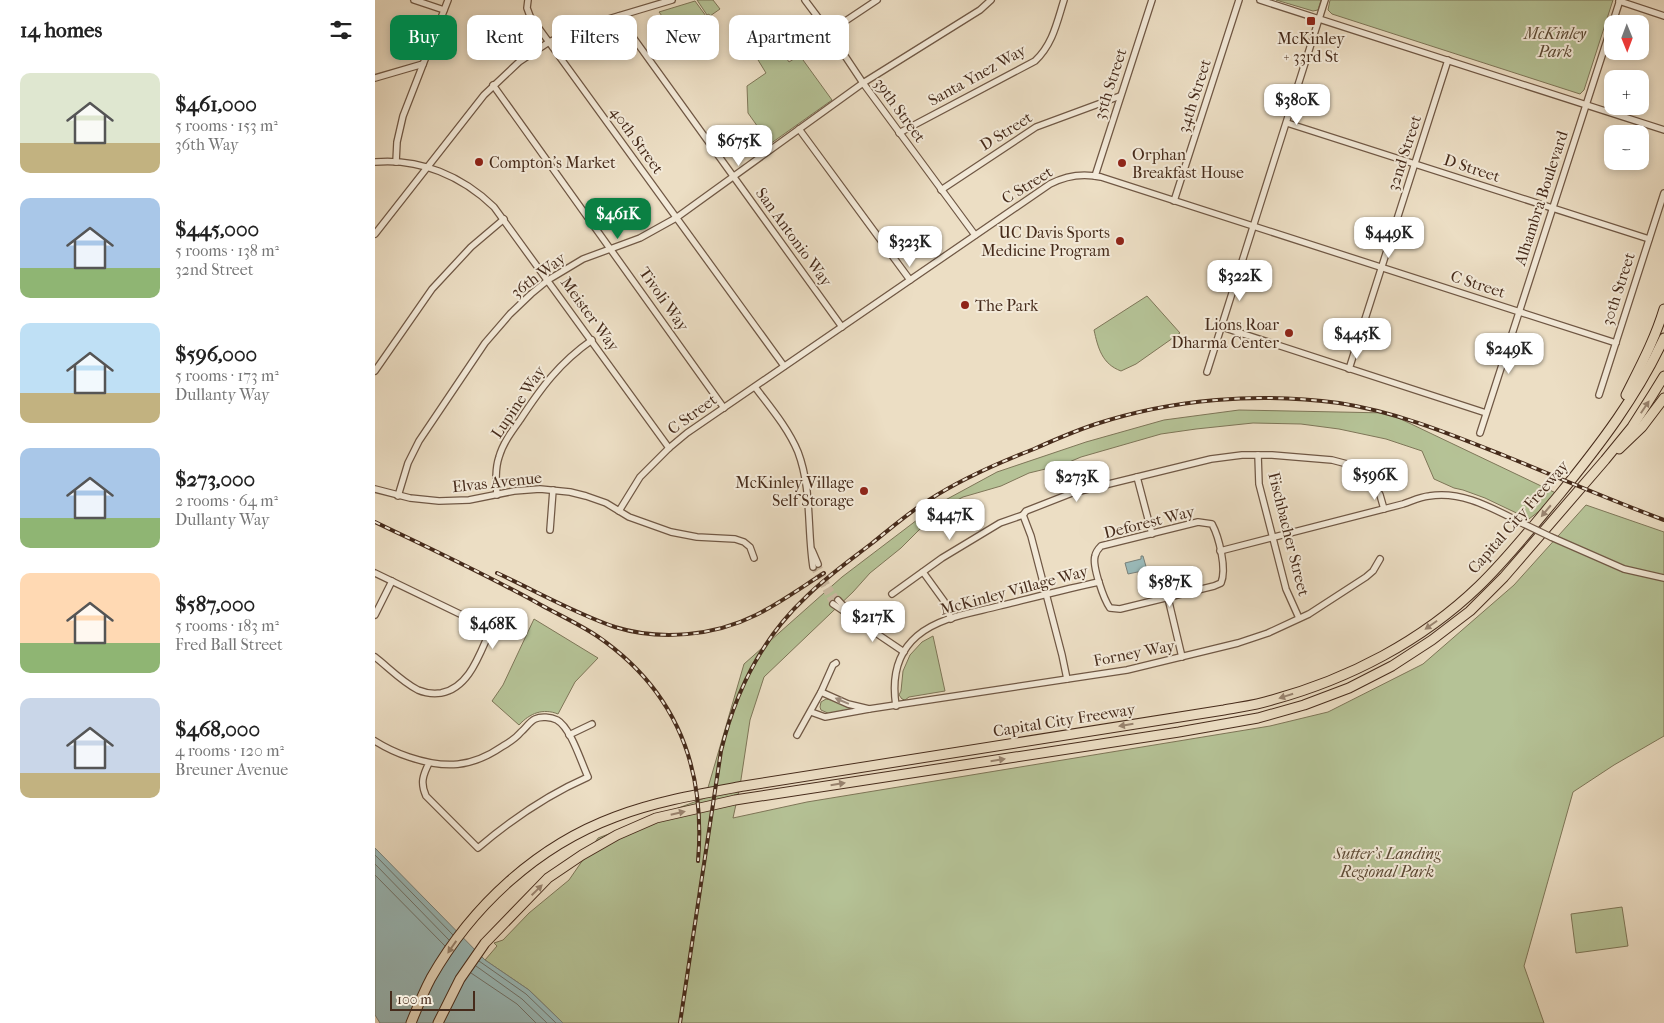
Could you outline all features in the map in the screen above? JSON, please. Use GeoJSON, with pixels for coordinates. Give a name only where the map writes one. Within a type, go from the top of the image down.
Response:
{"type":"FeatureCollection","features":[{"type":"Feature","properties":{"kind":"highway"},"geometry":{"type":"LineString","coordinates":[[1577,473],[1623,401],[1659,327],[1664,309]]}},
{"type":"Feature","properties":{"kind":"highway","name":"Capital City Freeway"},"geometry":{"type":"LineString","coordinates":[[411,1023],[420,1000],[438,968],[463,931],[482,908],[536,859],[574,836],[615,817],[691,795],[1271,701],[1317,687],[1403,645],[1442,618],[1478,587],[1511,552],[1577,473],[1615,423],[1657,354],[1664,338]]}},
{"type":"Feature","properties":{"kind":"highway","name":"Capital City Freeway"},"geometry":{"type":"LineString","coordinates":[[438,1023],[461,979],[485,942],[549,878],[582,855],[617,835],[656,818],[735,800],[1179,732],[1258,718],[1304,705],[1349,688],[1392,666],[1432,640],[1469,611],[1504,577],[1605,460],[1631,427],[1664,376]]}},
{"type":"Feature","properties":{"kind":"highway"},"geometry":{"type":"LineString","coordinates":[[1605,460],[1628,442],[1664,398]]}},
{"type":"Feature","properties":{"kind":"street"},"geometry":{"type":"LineString","coordinates":[[414,0],[444,10]]}},
{"type":"Feature","properties":{"kind":"street"},"geometry":{"type":"LineString","coordinates":[[396,162],[399,128],[448,0]]}},
{"type":"Feature","properties":{"kind":"street","name":"40th Street"},"geometry":{"type":"LineString","coordinates":[[527,0],[528,12],[549,42],[784,366]]}},
{"type":"Feature","properties":{"kind":"street"},"geometry":{"type":"LineString","coordinates":[[621,15],[650,3],[672,0]]}},
{"type":"Feature","properties":{"kind":"street","name":"39th Street"},"geometry":{"type":"LineString","coordinates":[[805,0],[816,15]]}},
{"type":"Feature","properties":{"kind":"street"},"geometry":{"type":"LineString","coordinates":[[849,19],[877,0]]}},
{"type":"Feature","properties":{"kind":"street","name":"36th Way"},"geometry":{"type":"LineString","coordinates":[[398,496],[408,463],[415,448],[485,343],[510,314],[531,294],[548,280],[583,259],[640,238],[676,218],[863,83],[980,10],[991,0]]}},
{"type":"Feature","properties":{"kind":"street","name":"Santa Ynez Way"},"geometry":{"type":"LineString","coordinates":[[899,133],[1035,60],[1047,48],[1053,37],[1064,0]]}},
{"type":"Feature","properties":{"kind":"street","name":"35th Street"},"geometry":{"type":"LineString","coordinates":[[1095,176],[1152,0]]}},
{"type":"Feature","properties":{"kind":"street","name":"34th Street"},"geometry":{"type":"LineString","coordinates":[[1174,201],[1239,0]]}},
{"type":"Feature","properties":{"kind":"street"},"geometry":{"type":"LineString","coordinates":[[1260,0],[1664,130]]}},
{"type":"Feature","properties":{"kind":"street"},"geometry":{"type":"LineString","coordinates":[[1207,372],[1325,0]]}},
{"type":"Feature","properties":{"kind":"street"},"geometry":{"type":"LineString","coordinates":[[1620,1],[1664,16]]}},
{"type":"Feature","properties":{"kind":"street","name":"Alhambra Boulevard"},"geometry":{"type":"LineString","coordinates":[[1480,433],[1620,1]]}},
{"type":"Feature","properties":{"kind":"street"},"geometry":{"type":"LineString","coordinates":[[375,234],[467,115],[493,85],[519,62],[552,41]]}},
{"type":"Feature","properties":{"kind":"street","name":"San Antonio Way"},"geometry":{"type":"LineString","coordinates":[[637,43],[842,327]]}},
{"type":"Feature","properties":{"kind":"street","name":"39th Street"},"geometry":{"type":"LineString","coordinates":[[848,60],[975,235]]}},
{"type":"Feature","properties":{"kind":"street","name":"32nd Street"},"geometry":{"type":"LineString","coordinates":[[1349,369],[1448,60]]}},
{"type":"Feature","properties":{"kind":"street"},"geometry":{"type":"LineString","coordinates":[[375,78],[423,64]]}},
{"type":"Feature","properties":{"kind":"street","name":"Tivoli Way"},"geometry":{"type":"LineString","coordinates":[[493,85],[724,408]]}},
{"type":"Feature","properties":{"kind":"street","name":"D Street"},"geometry":{"type":"LineString","coordinates":[[941,190],[1036,127],[1121,96]]}},
{"type":"Feature","properties":{"kind":"street","name":"D Street"},"geometry":{"type":"LineString","coordinates":[[1287,123],[1649,239]]}},
{"type":"Feature","properties":{"kind":"street"},"geometry":{"type":"LineString","coordinates":[[799,129],[910,280]]}},
{"type":"Feature","properties":{"kind":"street","name":"Meister Way"},"geometry":{"type":"LineString","coordinates":[[375,162],[396,162],[427,167],[449,175],[483,197],[504,219],[669,448]]}},
{"type":"Feature","properties":{"kind":"street","name":"C Street"},"geometry":{"type":"LineString","coordinates":[[619,511],[640,477],[687,433],[975,235],[1057,181],[1075,175],[1095,176],[1616,343]]}},
{"type":"Feature","properties":{"kind":"street","name":"30th Street"},"geometry":{"type":"LineString","coordinates":[[1599,395],[1664,192]]}},
{"type":"Feature","properties":{"kind":"street"},"geometry":{"type":"LineString","coordinates":[[375,371],[436,284],[471,247],[504,219]]}},
{"type":"Feature","properties":{"kind":"street"},"geometry":{"type":"LineString","coordinates":[[1222,327],[1486,414]]}},
{"type":"Feature","properties":{"kind":"street","name":"Lupine Way"},"geometry":{"type":"LineString","coordinates":[[497,495],[496,468],[506,440],[542,386],[554,372],[592,340]]}},
{"type":"Feature","properties":{"kind":"street"},"geometry":{"type":"LineString","coordinates":[[755,386],[787,432],[797,451],[808,496],[811,549],[815,565]]}},
{"type":"Feature","properties":{"kind":"street"},"geometry":{"type":"LineString","coordinates":[[892,594],[942,558],[1000,523],[1023,515],[1026,511],[1072,493],[1211,459],[1258,455],[1289,456],[1331,460],[1351,465],[1374,484],[1384,509]]}},
{"type":"Feature","properties":{"kind":"street","name":"Fischbacher Street"},"geometry":{"type":"LineString","coordinates":[[1258,455],[1259,484],[1286,589],[1299,618]]}},
{"type":"Feature","properties":{"kind":"street"},"geometry":{"type":"LineString","coordinates":[[1137,477],[1152,534]]}},
{"type":"Feature","properties":{"kind":"street","name":"Elvas Avenue"},"geometry":{"type":"LineString","coordinates":[[375,489],[398,496],[447,501],[469,500],[514,491],[553,490],[586,496],[607,503],[641,522],[671,532],[697,537],[735,539],[744,542],[750,547],[754,558]]}},
{"type":"Feature","properties":{"kind":"street"},"geometry":{"type":"LineString","coordinates":[[550,530],[553,490]]}},
{"type":"Feature","properties":{"kind":"street"},"geometry":{"type":"LineString","coordinates":[[1221,551],[1429,496],[1446,495],[1471,500],[1624,569],[1664,578]]}},
{"type":"Feature","properties":{"kind":"street"},"geometry":{"type":"LineString","coordinates":[[1023,515],[1031,536],[1047,594],[1067,679]]}},
{"type":"Feature","properties":{"kind":"street","name":"Deforest Way"},"geometry":{"type":"LineString","coordinates":[[1099,582],[1094,558],[1101,546],[1198,522],[1205,522],[1212,524],[1215,529],[1221,551]]}},
{"type":"Feature","properties":{"kind":"street","name":"McKinley Village Way"},"geometry":{"type":"LineString","coordinates":[[904,652],[917,636],[951,619],[1099,582],[1104,601],[1110,608],[1120,609],[1221,583],[1223,570],[1221,551]]}},
{"type":"Feature","properties":{"kind":"street","name":"Forney Way"},"geometry":{"type":"LineString","coordinates":[[811,712],[825,717],[1127,670],[1238,644],[1268,633],[1309,614],[1366,577],[1373,571],[1380,559]]}},
{"type":"Feature","properties":{"kind":"street"},"geometry":{"type":"LineString","coordinates":[[923,572],[944,601],[951,619]]}},
{"type":"Feature","properties":{"kind":"street"},"geometry":{"type":"LineString","coordinates":[[375,573],[491,629],[469,674],[459,685],[444,692],[432,694],[417,689],[375,656]]}},
{"type":"Feature","properties":{"kind":"street"},"geometry":{"type":"LineString","coordinates":[[375,614],[392,581]]}},
{"type":"Feature","properties":{"kind":"street"},"geometry":{"type":"LineString","coordinates":[[1168,598],[1182,657]]}},
{"type":"Feature","properties":{"kind":"street"},"geometry":{"type":"LineString","coordinates":[[836,602],[853,618],[904,652],[896,669],[894,680],[896,706]]}},
{"type":"Feature","properties":{"kind":"street"},"geometry":{"type":"LineString","coordinates":[[797,735],[811,712],[833,665],[836,663]]}},
{"type":"Feature","properties":{"kind":"street","name":"Forney Way"},"geometry":{"type":"LineString","coordinates":[[821,692],[848,704],[869,709]]}},
{"type":"Feature","properties":{"kind":"street"},"geometry":{"type":"LineString","coordinates":[[375,741],[397,753],[429,763],[453,766],[476,761],[495,752],[535,719],[541,717],[555,719],[565,727],[587,777],[538,802],[502,828],[479,848],[427,796],[423,788],[423,776],[429,763]]}},
{"type":"Feature","properties":{"kind":"street"},"geometry":{"type":"LineString","coordinates":[[569,735],[592,724]]}},
{"type":"Feature","properties":{"kind":"green space"},"geometry":{"type":"Polygon","coordinates":[[[697,0],[713,0],[720,9],[711,15],[707,15],[697,0]]]}},
{"type":"Feature","properties":{"kind":"green space"},"geometry":{"type":"Polygon","coordinates":[[[1276,0],[1321,0],[1318,10],[1313,11],[1276,0]]]}},
{"type":"Feature","properties":{"kind":"green space","name":"McKinley Park"},"geometry":{"type":"Polygon","coordinates":[[[1330,0],[1613,0],[1608,15],[1604,15],[1604,28],[1584,90],[1580,94],[1332,14],[1328,10],[1330,0]]]}},
{"type":"Feature","properties":{"kind":"green space"},"geometry":{"type":"Polygon","coordinates":[[[695,1],[705,15],[661,15],[659,12],[695,1]]]}},
{"type":"Feature","properties":{"kind":"green space"},"geometry":{"type":"Polygon","coordinates":[[[758,60],[788,60],[789,62],[792,60],[803,60],[832,100],[770,144],[748,113],[747,86],[766,73],[758,60]]]}},
{"type":"Feature","properties":{"kind":"green space"},"geometry":{"type":"Polygon","coordinates":[[[1147,296],[1180,333],[1136,364],[1121,371],[1105,360],[1099,349],[1094,330],[1147,296]]]}},
{"type":"Feature","properties":{"kind":"green space","name":"Sutter's Landing Regional Park"},"geometry":{"type":"Polygon","coordinates":[[[1239,410],[1388,413],[1560,495],[1529,519],[1485,498],[1434,479],[1422,451],[1386,439],[1339,429],[1301,424],[1253,423],[1161,434],[1081,457],[1062,465],[1029,473],[1001,486],[963,497],[946,506],[930,519],[901,548],[870,573],[853,592],[764,677],[750,720],[733,818],[807,802],[1270,726],[1328,712],[1423,664],[1514,585],[1586,505],[1664,532],[1664,736],[1614,765],[1573,792],[1524,966],[1544,1023],[563,1023],[529,990],[485,960],[497,946],[494,943],[503,940],[529,913],[569,880],[598,838],[705,798],[744,664],[842,577],[938,504],[997,472],[1086,442],[1164,420],[1239,410]]]}},
{"type":"Feature","properties":{"kind":"green space"},"geometry":{"type":"Polygon","coordinates":[[[534,619],[598,658],[575,682],[558,714],[552,712],[537,713],[528,717],[519,725],[492,701],[503,685],[534,619]]]}},
{"type":"Feature","properties":{"kind":"green space"},"geometry":{"type":"Polygon","coordinates":[[[933,636],[945,691],[909,697],[905,700],[902,699],[899,695],[903,671],[910,655],[922,642],[933,636]]]}},
{"type":"Feature","properties":{"kind":"green space"},"geometry":{"type":"Polygon","coordinates":[[[826,699],[858,710],[830,714],[821,710],[820,707],[821,702],[826,699]]]}},
{"type":"Feature","properties":{"kind":"green space"},"geometry":{"type":"Polygon","coordinates":[[[1622,907],[1628,946],[1576,953],[1571,914],[1622,907]]]}},
{"type":"Feature","properties":{"kind":"water"},"geometry":{"type":"Polygon","coordinates":[[[1141,556],[1143,556],[1147,570],[1128,574],[1125,563],[1141,559],[1141,556]]]}},
{"type":"Feature","properties":{"kind":"water"},"geometry":{"type":"Polygon","coordinates":[[[375,848],[485,960],[529,990],[563,1023],[380,1023],[375,1015],[375,848]]]}},
{"type":"Feature","properties":{"kind":"tunnel"},"geometry":{"type":"LineString","coordinates":[[818,564],[828,586],[838,600]]}},
{"type":"Feature","properties":{"kind":"tunnel"},"geometry":{"type":"LineString","coordinates":[[813,567],[833,604]]}},
{"type":"Feature","properties":{"kind":"railway"},"geometry":{"type":"LineString","coordinates":[[680,1023],[721,751],[734,708],[752,668],[776,630],[790,613],[821,583],[914,510],[967,478],[1072,433],[1125,415],[1186,403],[1247,398],[1278,398],[1339,403],[1382,412],[1423,424],[1664,520]]}},
{"type":"Feature","properties":{"kind":"railway"},"geometry":{"type":"LineString","coordinates":[[375,522],[521,594],[597,636],[624,657],[647,681],[666,706],[680,734],[690,763],[697,794],[699,827],[698,861]]}},
{"type":"Feature","properties":{"kind":"railway"},"geometry":{"type":"LineString","coordinates":[[497,573],[570,609],[615,627],[650,634],[668,635],[705,632],[740,622],[774,605],[824,573]]}},
{"type":"Feature","properties":{"kind":"place","name":"McKinley + 33rd St"},"geometry":{"type":"Point","coordinates":[1311,21]}},
{"type":"Feature","properties":{"kind":"place","name":"Compton's Market"},"geometry":{"type":"Point","coordinates":[479,162]}},
{"type":"Feature","properties":{"kind":"place","name":"Orphan Breakfast House"},"geometry":{"type":"Point","coordinates":[1122,163]}},
{"type":"Feature","properties":{"kind":"place","name":"UC Davis Sports Medicine Program"},"geometry":{"type":"Point","coordinates":[1120,241]}},
{"type":"Feature","properties":{"kind":"place","name":"The Park"},"geometry":{"type":"Point","coordinates":[965,305]}},
{"type":"Feature","properties":{"kind":"place","name":"Lions Roar Dharma Center"},"geometry":{"type":"Point","coordinates":[1289,333]}},
{"type":"Feature","properties":{"kind":"place","name":"McKinley Village Self Storage"},"geometry":{"type":"Point","coordinates":[864,491]}}]}
